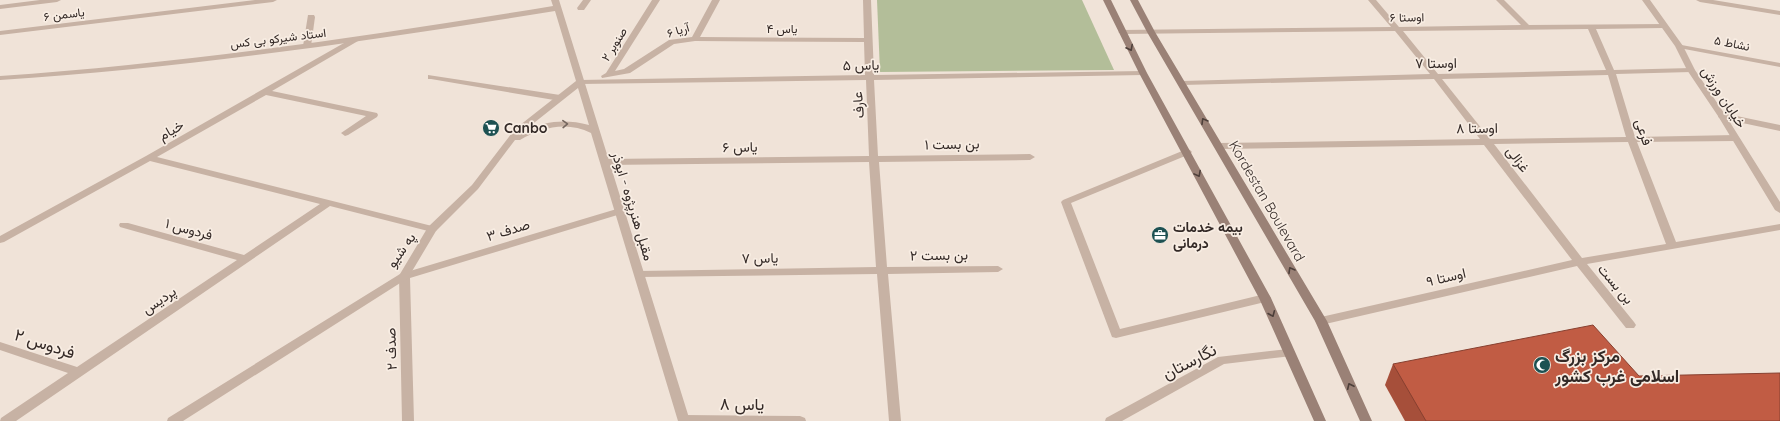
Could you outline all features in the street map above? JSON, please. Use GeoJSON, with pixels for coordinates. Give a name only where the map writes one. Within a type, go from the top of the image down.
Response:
{"type":"FeatureCollection","features":[{"type":"Feature","properties":{"kind":"main road"},"geometry":{"type":"LineString","coordinates":[[1107,0],[1143,73],[1265,298],[1320,421]]}},
{"type":"Feature","properties":{"kind":"main road","name":"Kordestan Boulevard"},"geometry":{"type":"LineString","coordinates":[[1134,0],[1151,32],[1321,321],[1366,421]]}},
{"type":"Feature","properties":{"kind":"street"},"geometry":{"type":"LineString","coordinates":[[0,7],[57,0]]}},
{"type":"Feature","properties":{"kind":"street","name":"یاسمن ۶"},"geometry":{"type":"LineString","coordinates":[[0,33],[273,0]]}},
{"type":"Feature","properties":{"kind":"street"},"geometry":{"type":"LineString","coordinates":[[581,8],[587,0]]}},
{"type":"Feature","properties":{"kind":"street","name":"صنوبر ۲"},"geometry":{"type":"LineString","coordinates":[[580,82],[609,75],[656,0]]}},
{"type":"Feature","properties":{"kind":"street","name":"آریا ۶"},"geometry":{"type":"LineString","coordinates":[[609,75],[627,71],[672,42],[695,40],[716,0]]}},
{"type":"Feature","properties":{"kind":"street","name":"عارف"},"geometry":{"type":"LineString","coordinates":[[867,0],[869,78],[881,271],[895,421]]}},
{"type":"Feature","properties":{"kind":"street","name":"غزالی"},"geometry":{"type":"LineString","coordinates":[[1372,0],[1398,29],[1487,142],[1578,262]]}},
{"type":"Feature","properties":{"kind":"street"},"geometry":{"type":"LineString","coordinates":[[1500,0],[1528,28]]}},
{"type":"Feature","properties":{"kind":"street","name":"خیابان ورزش"},"geometry":{"type":"LineString","coordinates":[[1646,0],[1679,46],[1691,70],[1722,116],[1780,210]]}},
{"type":"Feature","properties":{"kind":"street"},"geometry":{"type":"LineString","coordinates":[[1700,0],[1780,12]]}},
{"type":"Feature","properties":{"kind":"street","name":"استاد شیرکو بی کس"},"geometry":{"type":"LineString","coordinates":[[0,78],[128,69],[354,41],[556,4]]}},
{"type":"Feature","properties":{"kind":"street","name":"مقبل هنرپژوه - ابوذر"},"geometry":{"type":"LineString","coordinates":[[556,4],[684,420]]}},
{"type":"Feature","properties":{"kind":"street"},"geometry":{"type":"LineString","coordinates":[[308,46],[311,17]]}},
{"type":"Feature","properties":{"kind":"street","name":"اوستا ۶"},"geometry":{"type":"LineString","coordinates":[[1122,32],[1664,26]]}},
{"type":"Feature","properties":{"kind":"street","name":"فرعی"},"geometry":{"type":"LineString","coordinates":[[1591,27],[1611,72],[1631,139],[1672,246]]}},
{"type":"Feature","properties":{"kind":"street","name":"یاس ۴"},"geometry":{"type":"LineString","coordinates":[[695,40],[868,40]]}},
{"type":"Feature","properties":{"kind":"street","name":"خیام"},"geometry":{"type":"LineString","coordinates":[[0,240],[149,158],[354,41]]}},
{"type":"Feature","properties":{"kind":"street","name":"نشاط ۵"},"geometry":{"type":"LineString","coordinates":[[1679,46],[1780,65]]}},
{"type":"Feature","properties":{"kind":"street","name":"اوستا ۷"},"geometry":{"type":"LineString","coordinates":[[1182,83],[1691,70]]}},
{"type":"Feature","properties":{"kind":"street","name":"یاس ۵"},"geometry":{"type":"LineString","coordinates":[[580,82],[1143,73]]}},
{"type":"Feature","properties":{"kind":"street"},"geometry":{"type":"LineString","coordinates":[[431,77],[560,98]]}},
{"type":"Feature","properties":{"kind":"street","name":"په شیو"},"geometry":{"type":"LineString","coordinates":[[172,421],[404,276],[432,229],[476,187],[518,131],[580,82]]}},
{"type":"Feature","properties":{"kind":"street"},"geometry":{"type":"LineString","coordinates":[[265,92],[374,115],[345,133]]}},
{"type":"Feature","properties":{"kind":"street"},"geometry":{"type":"LineString","coordinates":[[1722,116],[1780,128]]}},
{"type":"Feature","properties":{"kind":"street"},"geometry":{"type":"LineString","coordinates":[[504,148],[520,136],[530,131],[554,124],[578,124],[589,126],[595,131]]}},
{"type":"Feature","properties":{"kind":"street","name":"اوستا ۸"},"geometry":{"type":"LineString","coordinates":[[1219,146],[1735,138]]}},
{"type":"Feature","properties":{"kind":"street"},"geometry":{"type":"LineString","coordinates":[[1186,152],[1066,202],[1116,334],[1265,298]]}},
{"type":"Feature","properties":{"kind":"street","name":"بن بست ۱"},"geometry":{"type":"LineString","coordinates":[[875,160],[1030,157]]}},
{"type":"Feature","properties":{"kind":"street"},"geometry":{"type":"LineString","coordinates":[[149,158],[432,229]]}},
{"type":"Feature","properties":{"kind":"street","name":"یاس ۶"},"geometry":{"type":"LineString","coordinates":[[605,162],[875,160]]}},
{"type":"Feature","properties":{"kind":"street","name":"پردیس"},"geometry":{"type":"LineString","coordinates":[[6,421],[328,203]]}},
{"type":"Feature","properties":{"kind":"street","name":"صدف ۳"},"geometry":{"type":"LineString","coordinates":[[404,276],[620,211]]}},
{"type":"Feature","properties":{"kind":"street","name":"فردوس ۱"},"geometry":{"type":"LineString","coordinates":[[124,226],[246,259]]}},
{"type":"Feature","properties":{"kind":"street","name":"اوستا ۹"},"geometry":{"type":"LineString","coordinates":[[1321,321],[1578,262],[1780,227]]}},
{"type":"Feature","properties":{"kind":"street","name":"بن بست"},"geometry":{"type":"LineString","coordinates":[[1578,262],[1630,325]]}},
{"type":"Feature","properties":{"kind":"street","name":"بن بست ۲"},"geometry":{"type":"LineString","coordinates":[[881,271],[998,269]]}},
{"type":"Feature","properties":{"kind":"street","name":"یاس ۷"},"geometry":{"type":"LineString","coordinates":[[639,274],[881,271]]}},
{"type":"Feature","properties":{"kind":"street","name":"صدف ۲"},"geometry":{"type":"LineString","coordinates":[[404,276],[408,421]]}},
{"type":"Feature","properties":{"kind":"street","name":"فردوس ۲"},"geometry":{"type":"LineString","coordinates":[[0,346],[79,372]]}},
{"type":"Feature","properties":{"kind":"street","name":"نگارستان"},"geometry":{"type":"LineString","coordinates":[[1111,421],[1222,360],[1288,352]]}},
{"type":"Feature","properties":{"kind":"street","name":"یاس ۸"},"geometry":{"type":"LineString","coordinates":[[684,420],[800,421]]}},
{"type":"Feature","properties":{"kind":"green space"},"geometry":{"type":"Polygon","coordinates":[[[877,0],[1082,0],[1114,70],[880,72],[877,0]]]}},
{"type":"Feature","properties":{"kind":"building","name":"مرکز بزرگ اسلامی غرب کشور"},"geometry":{"type":"Polygon","coordinates":[[[1593,325],[1639,376],[1780,373],[1780,421],[1426,421],[1393,364],[1593,325]]]}},
{"type":"Feature","properties":{"kind":"place","name":"Canbo"},"geometry":{"type":"Point","coordinates":[491,128]}},
{"type":"Feature","properties":{"kind":"place","name":"بیمه خدمات درمانی"},"geometry":{"type":"Point","coordinates":[1160,235]}},
{"type":"Feature","properties":{"kind":"place","name":"مرکز بزرگ اسلامی غرب کشور"},"geometry":{"type":"Point","coordinates":[1542,365]}}]}
